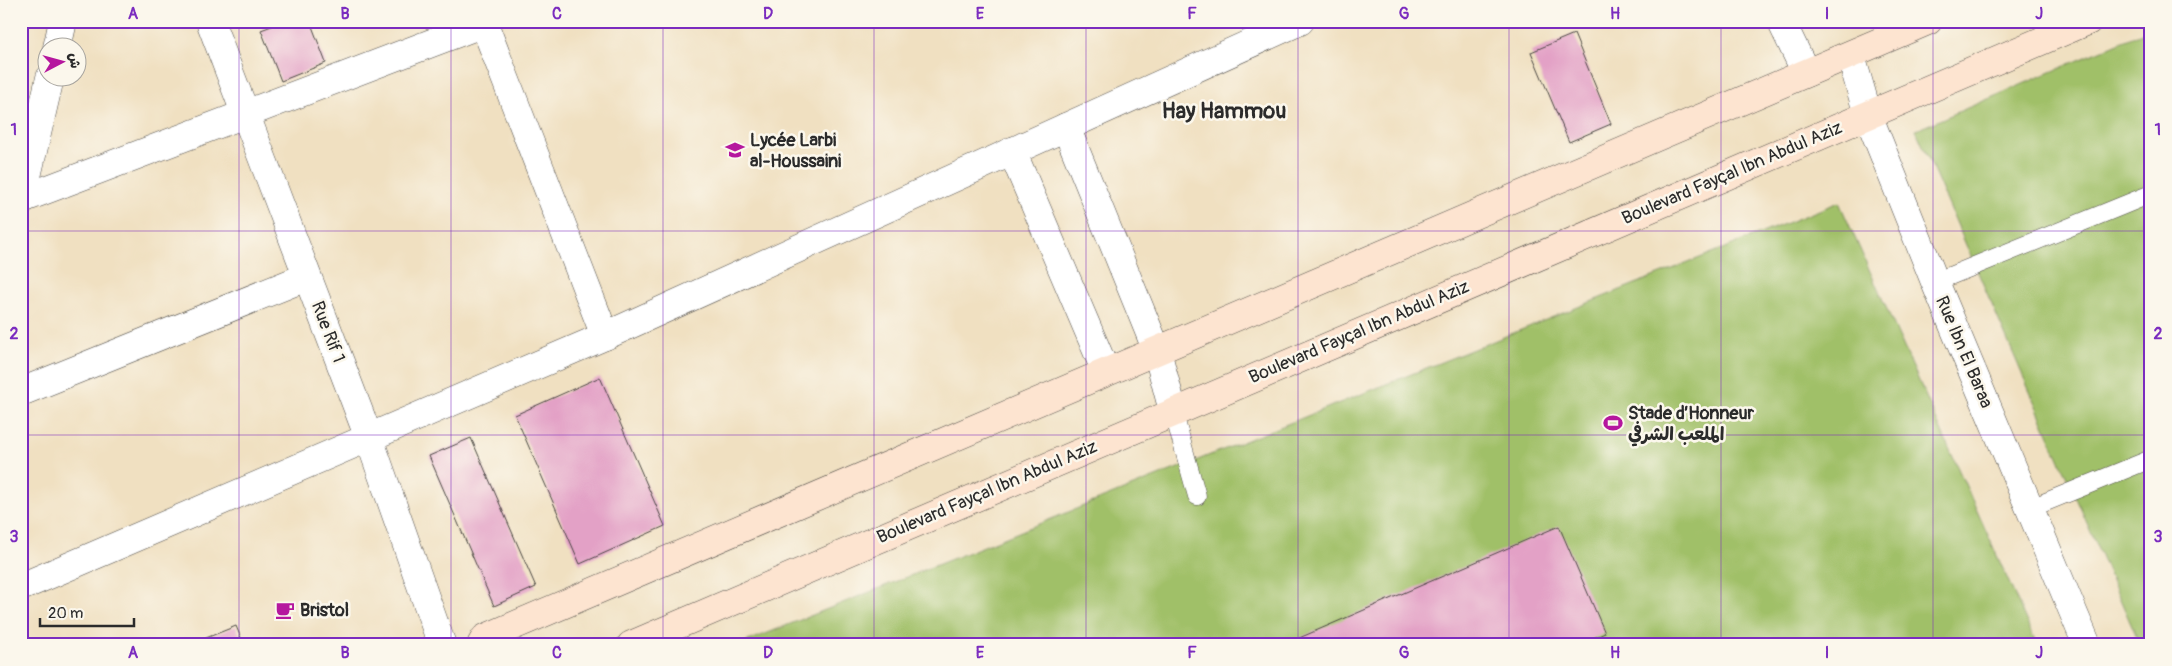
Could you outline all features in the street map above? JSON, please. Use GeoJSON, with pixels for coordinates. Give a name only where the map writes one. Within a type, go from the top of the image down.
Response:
{"type":"FeatureCollection","features":[{"type":"Feature","properties":{"kind":"main road"},"geometry":{"type":"LineString","coordinates":[[481,645],[485,638],[1851,56],[1928,21]]}},
{"type":"Feature","properties":{"kind":"main road","name":"Boulevard Fayçal Ibn Abdul Aziz"},"geometry":{"type":"LineString","coordinates":[[631,645],[2088,21]]}},
{"type":"Feature","properties":{"kind":"street"},"geometry":{"type":"LineString","coordinates":[[59,38],[63,21]]}},
{"type":"Feature","properties":{"kind":"street","name":"Rue Rif 1"},"geometry":{"type":"LineString","coordinates":[[210,21],[369,438],[442,645]]}},
{"type":"Feature","properties":{"kind":"street"},"geometry":{"type":"LineString","coordinates":[[21,587],[605,336],[1300,21]]}},
{"type":"Feature","properties":{"kind":"street"},"geometry":{"type":"LineString","coordinates":[[1781,21],[1806,74]]}},
{"type":"Feature","properties":{"kind":"street"},"geometry":{"type":"LineString","coordinates":[[22,200],[247,115],[484,22],[605,336]]}},
{"type":"Feature","properties":{"kind":"street","name":"Rue Ibn El Baraa"},"geometry":{"type":"LineString","coordinates":[[1851,56],[1868,115],[1935,282],[2087,645]]}},
{"type":"Feature","properties":{"kind":"street"},"geometry":{"type":"LineString","coordinates":[[22,200],[48,88]]}},
{"type":"Feature","properties":{"kind":"street"},"geometry":{"type":"LineString","coordinates":[[1066,127],[1157,351],[1173,412]]}},
{"type":"Feature","properties":{"kind":"street"},"geometry":{"type":"LineString","coordinates":[[1012,151],[1106,372]]}},
{"type":"Feature","properties":{"kind":"street"},"geometry":{"type":"LineString","coordinates":[[21,392],[306,276]]}},
{"type":"Feature","properties":{"kind":"lane"},"geometry":{"type":"LineString","coordinates":[[1935,282],[2151,194]]}},
{"type":"Feature","properties":{"kind":"lane"},"geometry":{"type":"LineString","coordinates":[[1173,412],[1197,496]]}},
{"type":"Feature","properties":{"kind":"lane"},"geometry":{"type":"LineString","coordinates":[[2031,508],[2151,459]]}},
{"type":"Feature","properties":{"kind":"green space"},"geometry":{"type":"Polygon","coordinates":[[[2151,29],[2151,645],[2140,645],[1916,130],[2151,29]]]}},
{"type":"Feature","properties":{"kind":"green space","name":"Stade d’Honneur الملعب الشرفي"},"geometry":{"type":"Polygon","coordinates":[[[1839,202],[2037,645],[738,645],[1839,202]]]}},
{"type":"Feature","properties":{"kind":"building"},"geometry":{"type":"Polygon","coordinates":[[[285,21],[310,21],[326,63],[281,81],[261,30],[285,21]]]}},
{"type":"Feature","properties":{"kind":"building"},"geometry":{"type":"Polygon","coordinates":[[[1793,21],[1817,21],[1797,30],[1793,21]]]}},
{"type":"Feature","properties":{"kind":"building"},"geometry":{"type":"Polygon","coordinates":[[[1574,34],[1611,124],[1569,142],[1531,52],[1574,34]]]}},
{"type":"Feature","properties":{"kind":"building"},"geometry":{"type":"Polygon","coordinates":[[[600,377],[665,526],[580,564],[515,415],[600,377]]]}},
{"type":"Feature","properties":{"kind":"building"},"geometry":{"type":"Polygon","coordinates":[[[471,438],[536,587],[494,606],[429,456],[471,438]]]}},
{"type":"Feature","properties":{"kind":"building"},"geometry":{"type":"Polygon","coordinates":[[[1559,526],[1605,633],[1578,645],[1283,645],[1559,526]]]}},
{"type":"Feature","properties":{"kind":"building"},"geometry":{"type":"Polygon","coordinates":[[[236,626],[244,645],[197,645],[196,642],[236,626]]]}},
{"type":"Feature","properties":{"kind":"place","name":"Lycée Larbi al-Houssaini"},"geometry":{"type":"Point","coordinates":[735,150]}},
{"type":"Feature","properties":{"kind":"place","name":"Stade d’Honneur الملعب الشرفي"},"geometry":{"type":"Point","coordinates":[1613,423]}},
{"type":"Feature","properties":{"kind":"place","name":"Bristol"},"geometry":{"type":"Point","coordinates":[285,610]}},
{"type":"Feature","properties":{"kind":"district","name":"Hay Hammou"},"geometry":{"type":"Point","coordinates":[1224,111]}}]}
